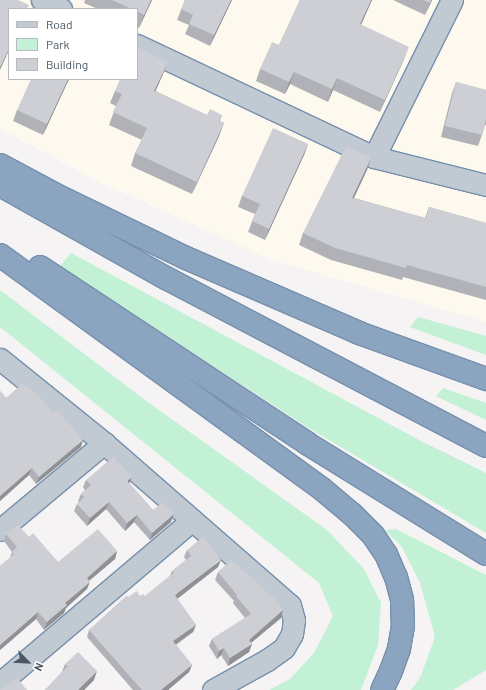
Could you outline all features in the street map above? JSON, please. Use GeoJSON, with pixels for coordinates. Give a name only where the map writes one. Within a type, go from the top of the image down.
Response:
{"type":"FeatureCollection","features":[{"type":"Feature","properties":{"kind":"highway"},"geometry":{"type":"LineString","coordinates":[[0,165],[62,198],[186,258],[359,333],[486,380]]}},
{"type":"Feature","properties":{"kind":"highway"},"geometry":{"type":"LineString","coordinates":[[0,185],[166,278],[486,446]]}},
{"type":"Feature","properties":{"kind":"highway"},"geometry":{"type":"LineString","coordinates":[[0,240],[308,444],[486,554]]}},
{"type":"Feature","properties":{"kind":"highway"},"geometry":{"type":"LineString","coordinates":[[0,255],[322,488],[352,514],[373,536],[386,554],[396,577],[403,626],[399,649],[382,690]]}},
{"type":"Feature","properties":{"kind":"street"},"geometry":{"type":"LineString","coordinates":[[42,0],[59,8]]}},
{"type":"Feature","properties":{"kind":"street"},"geometry":{"type":"LineString","coordinates":[[374,157],[452,0]]}},
{"type":"Feature","properties":{"kind":"street"},"geometry":{"type":"LineString","coordinates":[[138,45],[374,157],[486,185]]}},
{"type":"Feature","properties":{"kind":"street"},"geometry":{"type":"LineString","coordinates":[[3,368],[104,442],[290,605],[294,620],[292,634],[284,648],[267,660],[213,690]]}},
{"type":"Feature","properties":{"kind":"street"},"geometry":{"type":"LineString","coordinates":[[0,530],[104,442]]}},
{"type":"Feature","properties":{"kind":"street"},"geometry":{"type":"LineString","coordinates":[[0,683],[192,520]]}},
{"type":"Feature","properties":{"kind":"shaded area"},"geometry":{"type":"Polygon","coordinates":[[[0,0],[486,0],[486,322],[272,260],[101,183],[0,129],[0,0]]]}},
{"type":"Feature","properties":{"kind":"green space"},"geometry":{"type":"Polygon","coordinates":[[[71,253],[421,441],[486,473],[486,533],[307,427],[60,266],[71,253]]]}},
{"type":"Feature","properties":{"kind":"green space"},"geometry":{"type":"Polygon","coordinates":[[[0,290],[149,403],[327,530],[364,569],[381,603],[378,645],[361,690],[269,690],[290,679],[314,653],[333,616],[319,583],[0,327],[0,290]]]}},
{"type":"Feature","properties":{"kind":"green space"},"geometry":{"type":"Polygon","coordinates":[[[418,317],[486,336],[486,355],[410,327],[418,317]]]}},
{"type":"Feature","properties":{"kind":"green space"},"geometry":{"type":"Polygon","coordinates":[[[443,388],[486,403],[486,420],[436,396],[443,388]]]}},
{"type":"Feature","properties":{"kind":"green space"},"geometry":{"type":"Polygon","coordinates":[[[396,529],[486,575],[486,670],[453,690],[411,690],[420,678],[435,637],[420,583],[402,547],[385,530],[396,529]]]}},
{"type":"Feature","properties":{"kind":"building"},"geometry":{"type":"Polygon","coordinates":[[[0,0],[18,0],[29,5],[28,8],[8,8],[8,50],[0,67],[0,0]]]}},
{"type":"Feature","properties":{"kind":"building"},"geometry":{"type":"Polygon","coordinates":[[[112,0],[151,0],[144,15],[138,12],[138,8],[130,8],[112,0]]]}},
{"type":"Feature","properties":{"kind":"building"},"geometry":{"type":"Polygon","coordinates":[[[185,0],[231,0],[214,35],[189,24],[193,15],[181,9],[185,0]]]}},
{"type":"Feature","properties":{"kind":"building"},"geometry":{"type":"Polygon","coordinates":[[[300,0],[371,0],[360,24],[409,47],[385,100],[337,78],[332,89],[294,72],[289,82],[260,69],[272,42],[279,45],[300,0]]]}},
{"type":"Feature","properties":{"kind":"building"},"geometry":{"type":"Polygon","coordinates":[[[424,0],[431,0],[430,3],[424,0]]]}},
{"type":"Feature","properties":{"kind":"building"},"geometry":{"type":"Polygon","coordinates":[[[138,47],[168,62],[154,91],[207,115],[210,109],[222,115],[219,121],[224,123],[197,182],[135,153],[147,128],[113,112],[122,94],[115,91],[120,80],[138,80],[138,47]]]}},
{"type":"Feature","properties":{"kind":"building"},"geometry":{"type":"Polygon","coordinates":[[[31,80],[68,80],[47,124],[17,110],[31,80]]]}},
{"type":"Feature","properties":{"kind":"building"},"geometry":{"type":"Polygon","coordinates":[[[456,82],[486,90],[486,119],[482,135],[445,126],[456,82]]]}},
{"type":"Feature","properties":{"kind":"building"},"geometry":{"type":"Polygon","coordinates":[[[273,128],[308,144],[269,229],[252,221],[260,204],[242,196],[273,128]]]}},
{"type":"Feature","properties":{"kind":"building"},"geometry":{"type":"Polygon","coordinates":[[[346,146],[371,158],[352,198],[426,218],[429,207],[486,223],[486,287],[407,265],[406,268],[335,248],[303,233],[346,146]]]}},
{"type":"Feature","properties":{"kind":"building"},"geometry":{"type":"Polygon","coordinates":[[[23,383],[40,397],[53,413],[56,410],[61,414],[83,440],[39,477],[32,468],[0,496],[0,391],[6,398],[23,383]]]}},
{"type":"Feature","properties":{"kind":"building"},"geometry":{"type":"Polygon","coordinates":[[[113,457],[132,477],[127,481],[153,510],[163,502],[174,514],[152,533],[137,515],[127,523],[109,502],[90,518],[77,504],[84,497],[81,494],[91,485],[86,480],[113,457]]]}},
{"type":"Feature","properties":{"kind":"building"},"geometry":{"type":"Polygon","coordinates":[[[18,525],[29,537],[33,533],[58,562],[98,529],[117,551],[87,578],[90,582],[65,603],[67,605],[47,622],[38,612],[0,645],[0,566],[14,554],[12,552],[17,547],[6,534],[18,525]]]}},
{"type":"Feature","properties":{"kind":"building"},"geometry":{"type":"Polygon","coordinates":[[[203,537],[221,560],[175,595],[196,625],[173,641],[192,665],[161,690],[142,690],[89,630],[127,595],[128,597],[137,591],[140,596],[143,594],[145,596],[174,573],[172,571],[191,556],[187,550],[203,537]]]}},
{"type":"Feature","properties":{"kind":"building"},"geometry":{"type":"Polygon","coordinates":[[[231,560],[261,586],[269,595],[270,594],[283,610],[249,640],[252,644],[230,658],[224,648],[219,651],[212,639],[251,614],[218,572],[231,560]]]}},
{"type":"Feature","properties":{"kind":"building"},"geometry":{"type":"Polygon","coordinates":[[[78,652],[97,671],[78,690],[45,690],[68,666],[65,664],[78,652]]]}},
{"type":"Feature","properties":{"kind":"building"},"geometry":{"type":"Polygon","coordinates":[[[17,678],[27,690],[0,690],[5,686],[17,678]]]}}]}
